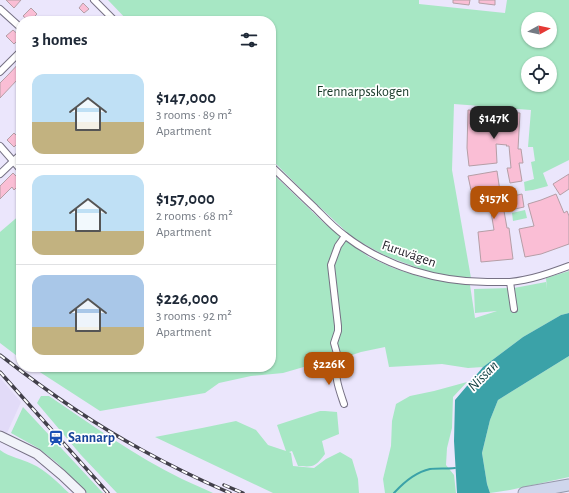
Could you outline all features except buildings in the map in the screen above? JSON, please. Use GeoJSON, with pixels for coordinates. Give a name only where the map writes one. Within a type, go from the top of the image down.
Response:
{"type":"FeatureCollection","features":[{"type":"Feature","properties":{"kind":"highway"},"geometry":{"type":"LineString","coordinates":[[524,493],[569,485]]}},
{"type":"Feature","properties":{"kind":"street"},"geometry":{"type":"LineString","coordinates":[[94,0],[110,16]]}},
{"type":"Feature","properties":{"kind":"street"},"geometry":{"type":"LineString","coordinates":[[0,10],[16,24]]}},
{"type":"Feature","properties":{"kind":"street"},"geometry":{"type":"LineString","coordinates":[[0,72],[16,56]]}},
{"type":"Feature","properties":{"kind":"street"},"geometry":{"type":"LineString","coordinates":[[0,146],[16,164]]}},
{"type":"Feature","properties":{"kind":"street"},"geometry":{"type":"LineString","coordinates":[[0,174],[16,158]]}},
{"type":"Feature","properties":{"kind":"street","name":"Furuvägen"},"geometry":{"type":"LineString","coordinates":[[276,171],[345,236],[369,252],[396,265],[451,280],[480,282],[510,282],[547,275],[569,266]]}},
{"type":"Feature","properties":{"kind":"street"},"geometry":{"type":"LineString","coordinates":[[344,404],[337,377],[337,365],[339,361],[334,344],[338,326],[331,265],[338,246],[345,236]]}},
{"type":"Feature","properties":{"kind":"street"},"geometry":{"type":"LineString","coordinates":[[510,282],[514,309]]}},
{"type":"Feature","properties":{"kind":"street"},"geometry":{"type":"LineString","coordinates":[[0,436],[37,454],[62,474],[82,493]]}},
{"type":"Feature","properties":{"kind":"shaded area"},"geometry":{"type":"Polygon","coordinates":[[[0,378],[21,402],[7,433],[0,430],[0,378]]]}},
{"type":"Feature","properties":{"kind":"green space","name":"Frennarpsskogen"},"geometry":{"type":"Polygon","coordinates":[[[108,0],[419,0],[419,4],[505,13],[507,0],[569,0],[569,160],[543,173],[548,186],[525,191],[524,182],[534,179],[531,162],[535,161],[533,147],[528,147],[531,110],[454,104],[452,170],[471,278],[426,271],[386,256],[353,238],[276,164],[276,16],[123,16],[108,0]]]}},
{"type":"Feature","properties":{"kind":"green space"},"geometry":{"type":"Polygon","coordinates":[[[276,177],[324,223],[369,257],[393,268],[421,277],[470,285],[475,318],[497,311],[475,313],[474,289],[514,288],[546,282],[547,289],[546,278],[569,271],[569,313],[561,315],[523,337],[483,367],[468,368],[442,364],[389,367],[385,347],[283,373],[251,376],[219,383],[205,393],[100,411],[40,372],[276,372],[276,177]]]}},
{"type":"Feature","properties":{"kind":"green space"},"geometry":{"type":"Polygon","coordinates":[[[525,210],[527,218],[513,221],[512,213],[525,210]]]}},
{"type":"Feature","properties":{"kind":"green space"},"geometry":{"type":"Polygon","coordinates":[[[16,218],[16,355],[0,343],[0,232],[16,218]]]}},
{"type":"Feature","properties":{"kind":"green space"},"geometry":{"type":"Polygon","coordinates":[[[569,356],[569,477],[490,493],[482,453],[490,420],[498,400],[569,356]]]}},
{"type":"Feature","properties":{"kind":"green space"},"geometry":{"type":"Polygon","coordinates":[[[467,382],[453,397],[452,428],[447,448],[446,465],[454,475],[456,493],[385,493],[383,479],[391,446],[392,421],[396,404],[410,396],[467,382]]]}},
{"type":"Feature","properties":{"kind":"green space"},"geometry":{"type":"Polygon","coordinates":[[[41,396],[49,396],[114,440],[147,460],[182,479],[213,493],[117,493],[81,455],[37,403],[41,396]]]}},
{"type":"Feature","properties":{"kind":"green space"},"geometry":{"type":"Polygon","coordinates":[[[23,407],[103,493],[87,493],[56,462],[38,448],[11,433],[23,407]]]}},
{"type":"Feature","properties":{"kind":"green space"},"geometry":{"type":"Polygon","coordinates":[[[320,411],[337,412],[339,434],[322,441],[325,454],[319,462],[314,465],[298,466],[292,451],[289,452],[291,453],[293,466],[314,468],[326,459],[340,452],[352,459],[358,479],[359,493],[273,493],[155,437],[236,421],[256,430],[268,445],[286,451],[277,425],[320,411]]]}},
{"type":"Feature","properties":{"kind":"green space"},"geometry":{"type":"Polygon","coordinates":[[[0,450],[8,455],[28,462],[42,470],[69,493],[0,493],[0,450]]]}},
{"type":"Feature","properties":{"kind":"water","name":"Nissan"},"geometry":{"type":"Polygon","coordinates":[[[569,313],[569,356],[498,400],[490,420],[482,453],[490,493],[457,493],[454,441],[455,400],[483,367],[523,337],[561,315],[569,313]]]}},
{"type":"Feature","properties":{"kind":"waterway"},"geometry":{"type":"LineString","coordinates":[[394,493],[406,481],[420,472],[430,469],[455,468]]}},
{"type":"Feature","properties":{"kind":"railway"},"geometry":{"type":"LineString","coordinates":[[0,355],[16,367]]}},
{"type":"Feature","properties":{"kind":"railway"},"geometry":{"type":"LineString","coordinates":[[0,372],[108,493]]}},
{"type":"Feature","properties":{"kind":"railway"},"geometry":{"type":"LineString","coordinates":[[22,372],[123,440],[164,462],[230,493]]}},
{"type":"Feature","properties":{"kind":"railway"},"geometry":{"type":"LineString","coordinates":[[224,485],[243,493]]}},
{"type":"Feature","properties":{"kind":"place","name":"Sannarp"},"geometry":{"type":"Point","coordinates":[56,438]}}]}
